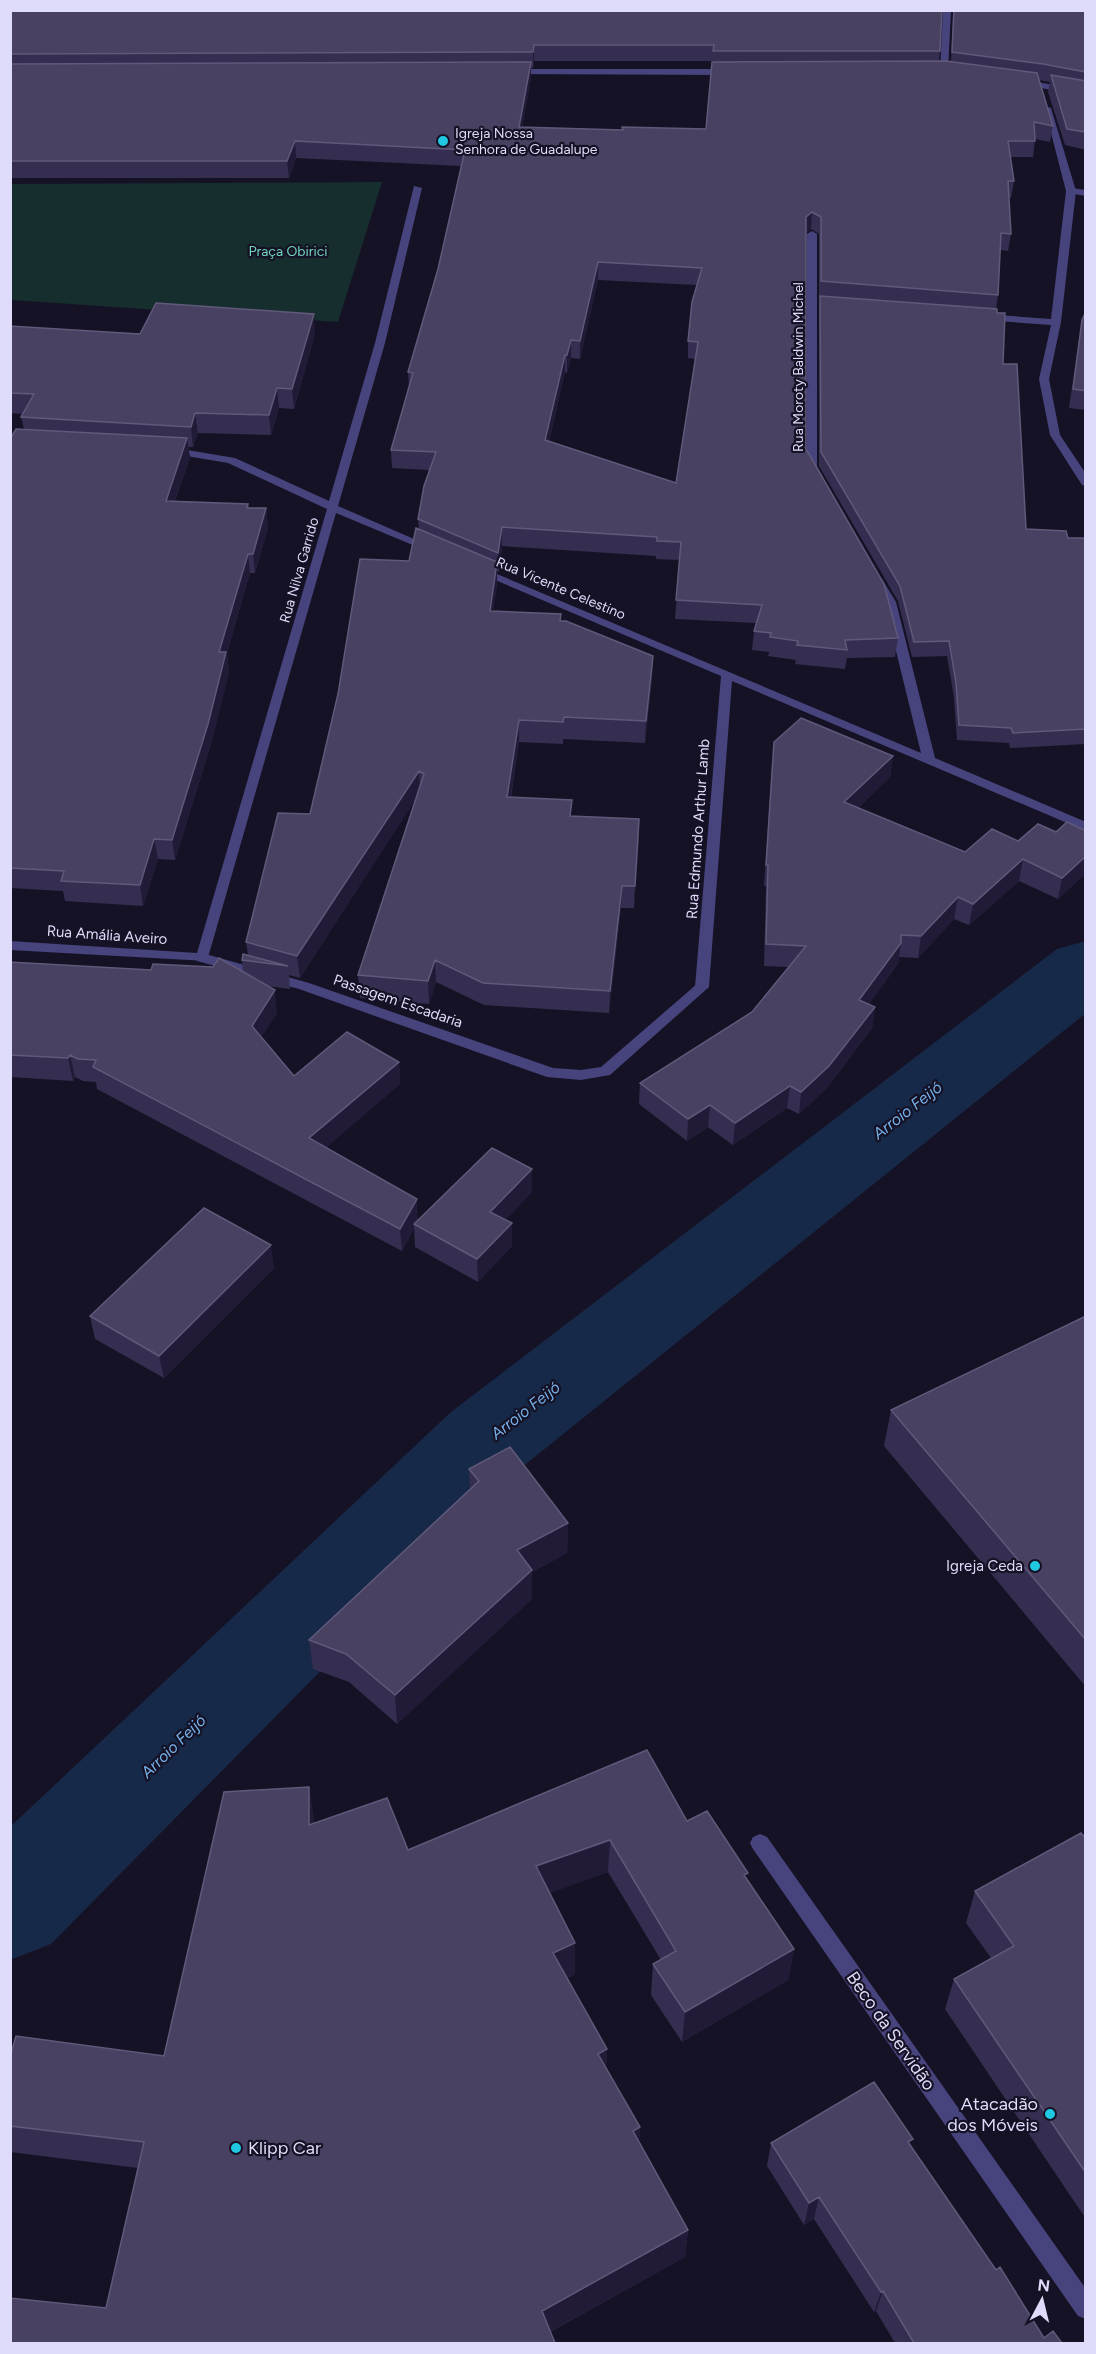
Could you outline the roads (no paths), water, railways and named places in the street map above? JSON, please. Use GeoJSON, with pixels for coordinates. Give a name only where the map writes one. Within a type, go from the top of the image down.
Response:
{"type":"FeatureCollection","features":[{"type":"Feature","properties":{"kind":"street"},"geometry":{"type":"LineString","coordinates":[[944,72],[947,10]]}},
{"type":"Feature","properties":{"kind":"street"},"geometry":{"type":"LineString","coordinates":[[499,72],[745,72]]}},
{"type":"Feature","properties":{"kind":"street"},"geometry":{"type":"LineString","coordinates":[[932,72],[954,73]]}},
{"type":"Feature","properties":{"kind":"street"},"geometry":{"type":"LineString","coordinates":[[1008,80],[1086,94]]}},
{"type":"Feature","properties":{"kind":"street"},"geometry":{"type":"LineString","coordinates":[[1041,85],[1071,191],[1056,322],[1044,379],[1055,435],[1086,483]]}},
{"type":"Feature","properties":{"kind":"street","name":"Rua Nilva Garrido"},"geometry":{"type":"LineString","coordinates":[[202,958],[380,343],[417,188]]}},
{"type":"Feature","properties":{"kind":"street"},"geometry":{"type":"LineString","coordinates":[[1071,191],[1086,193]]}},
{"type":"Feature","properties":{"kind":"street","name":"Rua Moroty Baldwin Michel"},"geometry":{"type":"LineString","coordinates":[[812,234],[819,304],[812,467],[823,486]]}},
{"type":"Feature","properties":{"kind":"street"},"geometry":{"type":"LineString","coordinates":[[975,316],[1056,322]]}},
{"type":"Feature","properties":{"kind":"street"},"geometry":{"type":"LineString","coordinates":[[151,449],[186,451],[231,460],[332,507],[442,553]]}},
{"type":"Feature","properties":{"kind":"street","name":"Rua Vicente Celestino"},"geometry":{"type":"LineString","coordinates":[[464,563],[1086,827]]}},
{"type":"Feature","properties":{"kind":"street"},"geometry":{"type":"LineString","coordinates":[[873,573],[890,602],[930,762]]}},
{"type":"Feature","properties":{"kind":"street","name":"Rua Edmundo Arthur Lamb"},"geometry":{"type":"LineString","coordinates":[[702,987],[727,674]]}},
{"type":"Feature","properties":{"kind":"street","name":"Rua Amália Aveiro"},"geometry":{"type":"LineString","coordinates":[[10,945],[202,958]]}},
{"type":"Feature","properties":{"kind":"street","name":"Passagem Escadaria"},"geometry":{"type":"LineString","coordinates":[[202,958],[304,986],[552,1073],[581,1075],[605,1071],[702,987]]}},
{"type":"Feature","properties":{"kind":"street","name":"Beco da Servidão"},"geometry":{"type":"LineString","coordinates":[[760,1843],[1086,2308]]}},
{"type":"Feature","properties":{"kind":"waterway","name":"Arroio Feijó"},"geometry":{"type":"LineString","coordinates":[[10,1905],[486,1440],[1086,969]]}},
{"type":"Feature","properties":{"kind":"place","name":"Igreja Nossa Senhora de Guadalupe"},"geometry":{"type":"Point","coordinates":[443,141]}},
{"type":"Feature","properties":{"kind":"place","name":"Igreja Ceda"},"geometry":{"type":"Point","coordinates":[1035,1566]}},
{"type":"Feature","properties":{"kind":"place","name":"Atacadão dos Móveis"},"geometry":{"type":"Point","coordinates":[1050,2114]}},
{"type":"Feature","properties":{"kind":"place","name":"Klipp Car"},"geometry":{"type":"Point","coordinates":[236,2148]}},
{"type":"Feature","properties":{"kind":"park label","name":"Praça Obirici"},"geometry":{"type":"Point","coordinates":[288,251]}}]}
